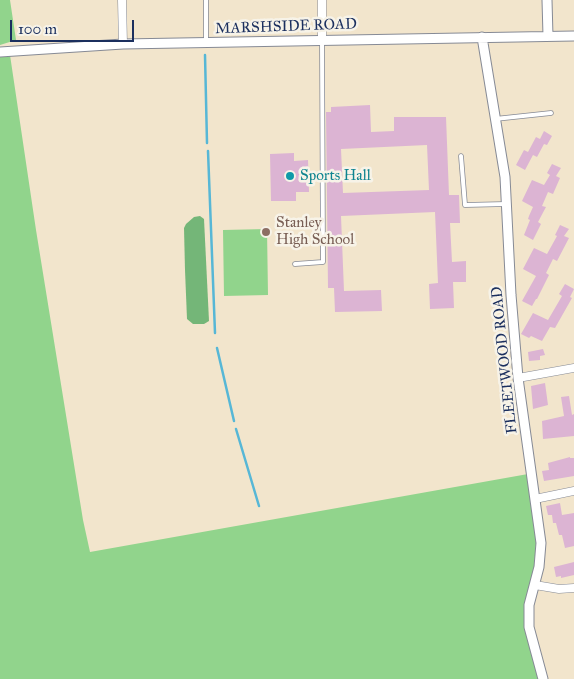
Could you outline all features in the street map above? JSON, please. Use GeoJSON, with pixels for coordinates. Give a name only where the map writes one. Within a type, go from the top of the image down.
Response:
{"type":"FeatureCollection","features":[{"type":"Feature","properties":{"kind":"street"},"geometry":{"type":"LineString","coordinates":[[122,0],[122,44]]}},
{"type":"Feature","properties":{"kind":"street"},"geometry":{"type":"LineString","coordinates":[[322,0],[322,40]]}},
{"type":"Feature","properties":{"kind":"street"},"geometry":{"type":"LineString","coordinates":[[547,0],[548,36]]}},
{"type":"Feature","properties":{"kind":"street","name":"MARSHSIDE ROAD"},"geometry":{"type":"LineString","coordinates":[[0,52],[122,44],[574,36]]}},
{"type":"Feature","properties":{"kind":"street","name":"FLEETWOOD ROAD"},"geometry":{"type":"LineString","coordinates":[[482,37],[505,177],[511,295],[518,378],[540,544],[539,566],[529,605],[529,627],[544,679]]}},
{"type":"Feature","properties":{"kind":"street"},"geometry":{"type":"LineString","coordinates":[[518,378],[574,368]]}},
{"type":"Feature","properties":{"kind":"street"},"geometry":{"type":"LineString","coordinates":[[535,499],[574,491]]}},
{"type":"Feature","properties":{"kind":"street"},"geometry":{"type":"LineString","coordinates":[[535,585],[559,589],[574,588]]}},
{"type":"Feature","properties":{"kind":"lane"},"geometry":{"type":"LineString","coordinates":[[206,0],[206,44]]}},
{"type":"Feature","properties":{"kind":"lane"},"geometry":{"type":"LineString","coordinates":[[295,264],[323,262],[322,40]]}},
{"type":"Feature","properties":{"kind":"lane"},"geometry":{"type":"LineString","coordinates":[[495,118],[551,113]]}},
{"type":"Feature","properties":{"kind":"lane"},"geometry":{"type":"LineString","coordinates":[[461,156],[464,204],[506,204]]}},
{"type":"Feature","properties":{"kind":"green space"},"geometry":{"type":"Polygon","coordinates":[[[0,0],[10,0],[16,40],[0,45],[0,0]]]}},
{"type":"Feature","properties":{"kind":"green space"},"geometry":{"type":"Polygon","coordinates":[[[10,55],[36,230],[83,520],[90,552],[528,474],[536,543],[534,568],[526,604],[525,628],[539,679],[0,679],[0,57],[10,55]]]}},
{"type":"Feature","properties":{"kind":"green space"},"geometry":{"type":"Polygon","coordinates":[[[200,216],[204,219],[209,321],[204,324],[193,324],[187,319],[184,228],[194,217],[200,216]]]}},
{"type":"Feature","properties":{"kind":"green space"},"geometry":{"type":"Polygon","coordinates":[[[267,229],[268,295],[224,296],[223,230],[267,229]]]}},
{"type":"Feature","properties":{"kind":"building"},"geometry":{"type":"Polygon","coordinates":[[[370,105],[371,132],[394,131],[394,117],[446,117],[449,195],[459,195],[460,223],[450,223],[452,262],[466,261],[466,282],[453,282],[454,308],[430,309],[429,284],[438,283],[435,212],[341,216],[344,291],[381,290],[382,311],[335,312],[334,288],[328,288],[326,112],[331,112],[331,107],[370,105]],[[427,145],[341,149],[343,193],[429,190],[427,145]]]}},
{"type":"Feature","properties":{"kind":"building"},"geometry":{"type":"Polygon","coordinates":[[[544,131],[552,136],[547,145],[544,144],[537,157],[533,155],[525,170],[516,165],[524,150],[528,152],[536,137],[540,139],[544,131]]]}},
{"type":"Feature","properties":{"kind":"building","name":"Sports Hall"},"geometry":{"type":"Polygon","coordinates":[[[294,153],[294,161],[308,160],[309,192],[296,192],[296,201],[271,201],[270,154],[294,153]]]}},
{"type":"Feature","properties":{"kind":"building"},"geometry":{"type":"Polygon","coordinates":[[[552,164],[561,168],[556,176],[560,178],[553,194],[548,192],[542,206],[546,207],[538,222],[541,224],[533,240],[524,235],[533,207],[522,201],[532,180],[544,185],[550,175],[547,173],[552,164]]]}},
{"type":"Feature","properties":{"kind":"building"},"geometry":{"type":"Polygon","coordinates":[[[560,225],[569,229],[564,236],[569,238],[557,261],[553,259],[546,273],[549,275],[532,306],[522,301],[536,276],[523,269],[534,248],[547,254],[557,236],[555,235],[560,225]]]}},
{"type":"Feature","properties":{"kind":"building"},"geometry":{"type":"Polygon","coordinates":[[[565,284],[574,289],[570,297],[572,298],[555,328],[550,327],[542,341],[521,334],[533,313],[548,320],[562,296],[559,294],[565,284]]]}},
{"type":"Feature","properties":{"kind":"building"},"geometry":{"type":"Polygon","coordinates":[[[543,349],[545,355],[540,356],[540,360],[529,361],[528,352],[543,349]]]}},
{"type":"Feature","properties":{"kind":"building"},"geometry":{"type":"Polygon","coordinates":[[[545,383],[548,405],[533,409],[531,386],[545,383]]]}},
{"type":"Feature","properties":{"kind":"building"},"geometry":{"type":"Polygon","coordinates":[[[569,396],[572,415],[574,414],[574,436],[543,439],[542,421],[564,416],[561,397],[569,396]]]}},
{"type":"Feature","properties":{"kind":"building"},"geometry":{"type":"Polygon","coordinates":[[[570,457],[574,458],[574,476],[544,481],[542,471],[549,470],[548,463],[570,457]]]}},
{"type":"Feature","properties":{"kind":"building"},"geometry":{"type":"Polygon","coordinates":[[[560,503],[562,515],[574,513],[574,546],[565,548],[562,535],[559,535],[556,523],[553,523],[552,515],[548,515],[546,506],[560,503]]]}},
{"type":"Feature","properties":{"kind":"building"},"geometry":{"type":"Polygon","coordinates":[[[574,562],[574,575],[561,578],[561,576],[556,577],[554,567],[574,562]]]}},
{"type":"Feature","properties":{"kind":"waterway"},"geometry":{"type":"LineString","coordinates":[[205,55],[207,143]]}},
{"type":"Feature","properties":{"kind":"waterway"},"geometry":{"type":"LineString","coordinates":[[208,151],[215,333]]}},
{"type":"Feature","properties":{"kind":"waterway"},"geometry":{"type":"LineString","coordinates":[[217,348],[234,421]]}},
{"type":"Feature","properties":{"kind":"waterway"},"geometry":{"type":"LineString","coordinates":[[236,429],[259,506]]}},
{"type":"Feature","properties":{"kind":"place","name":"Sports Hall"},"geometry":{"type":"Point","coordinates":[290,176]}},
{"type":"Feature","properties":{"kind":"place","name":"Stanley High School"},"geometry":{"type":"Point","coordinates":[266,232]}}]}
